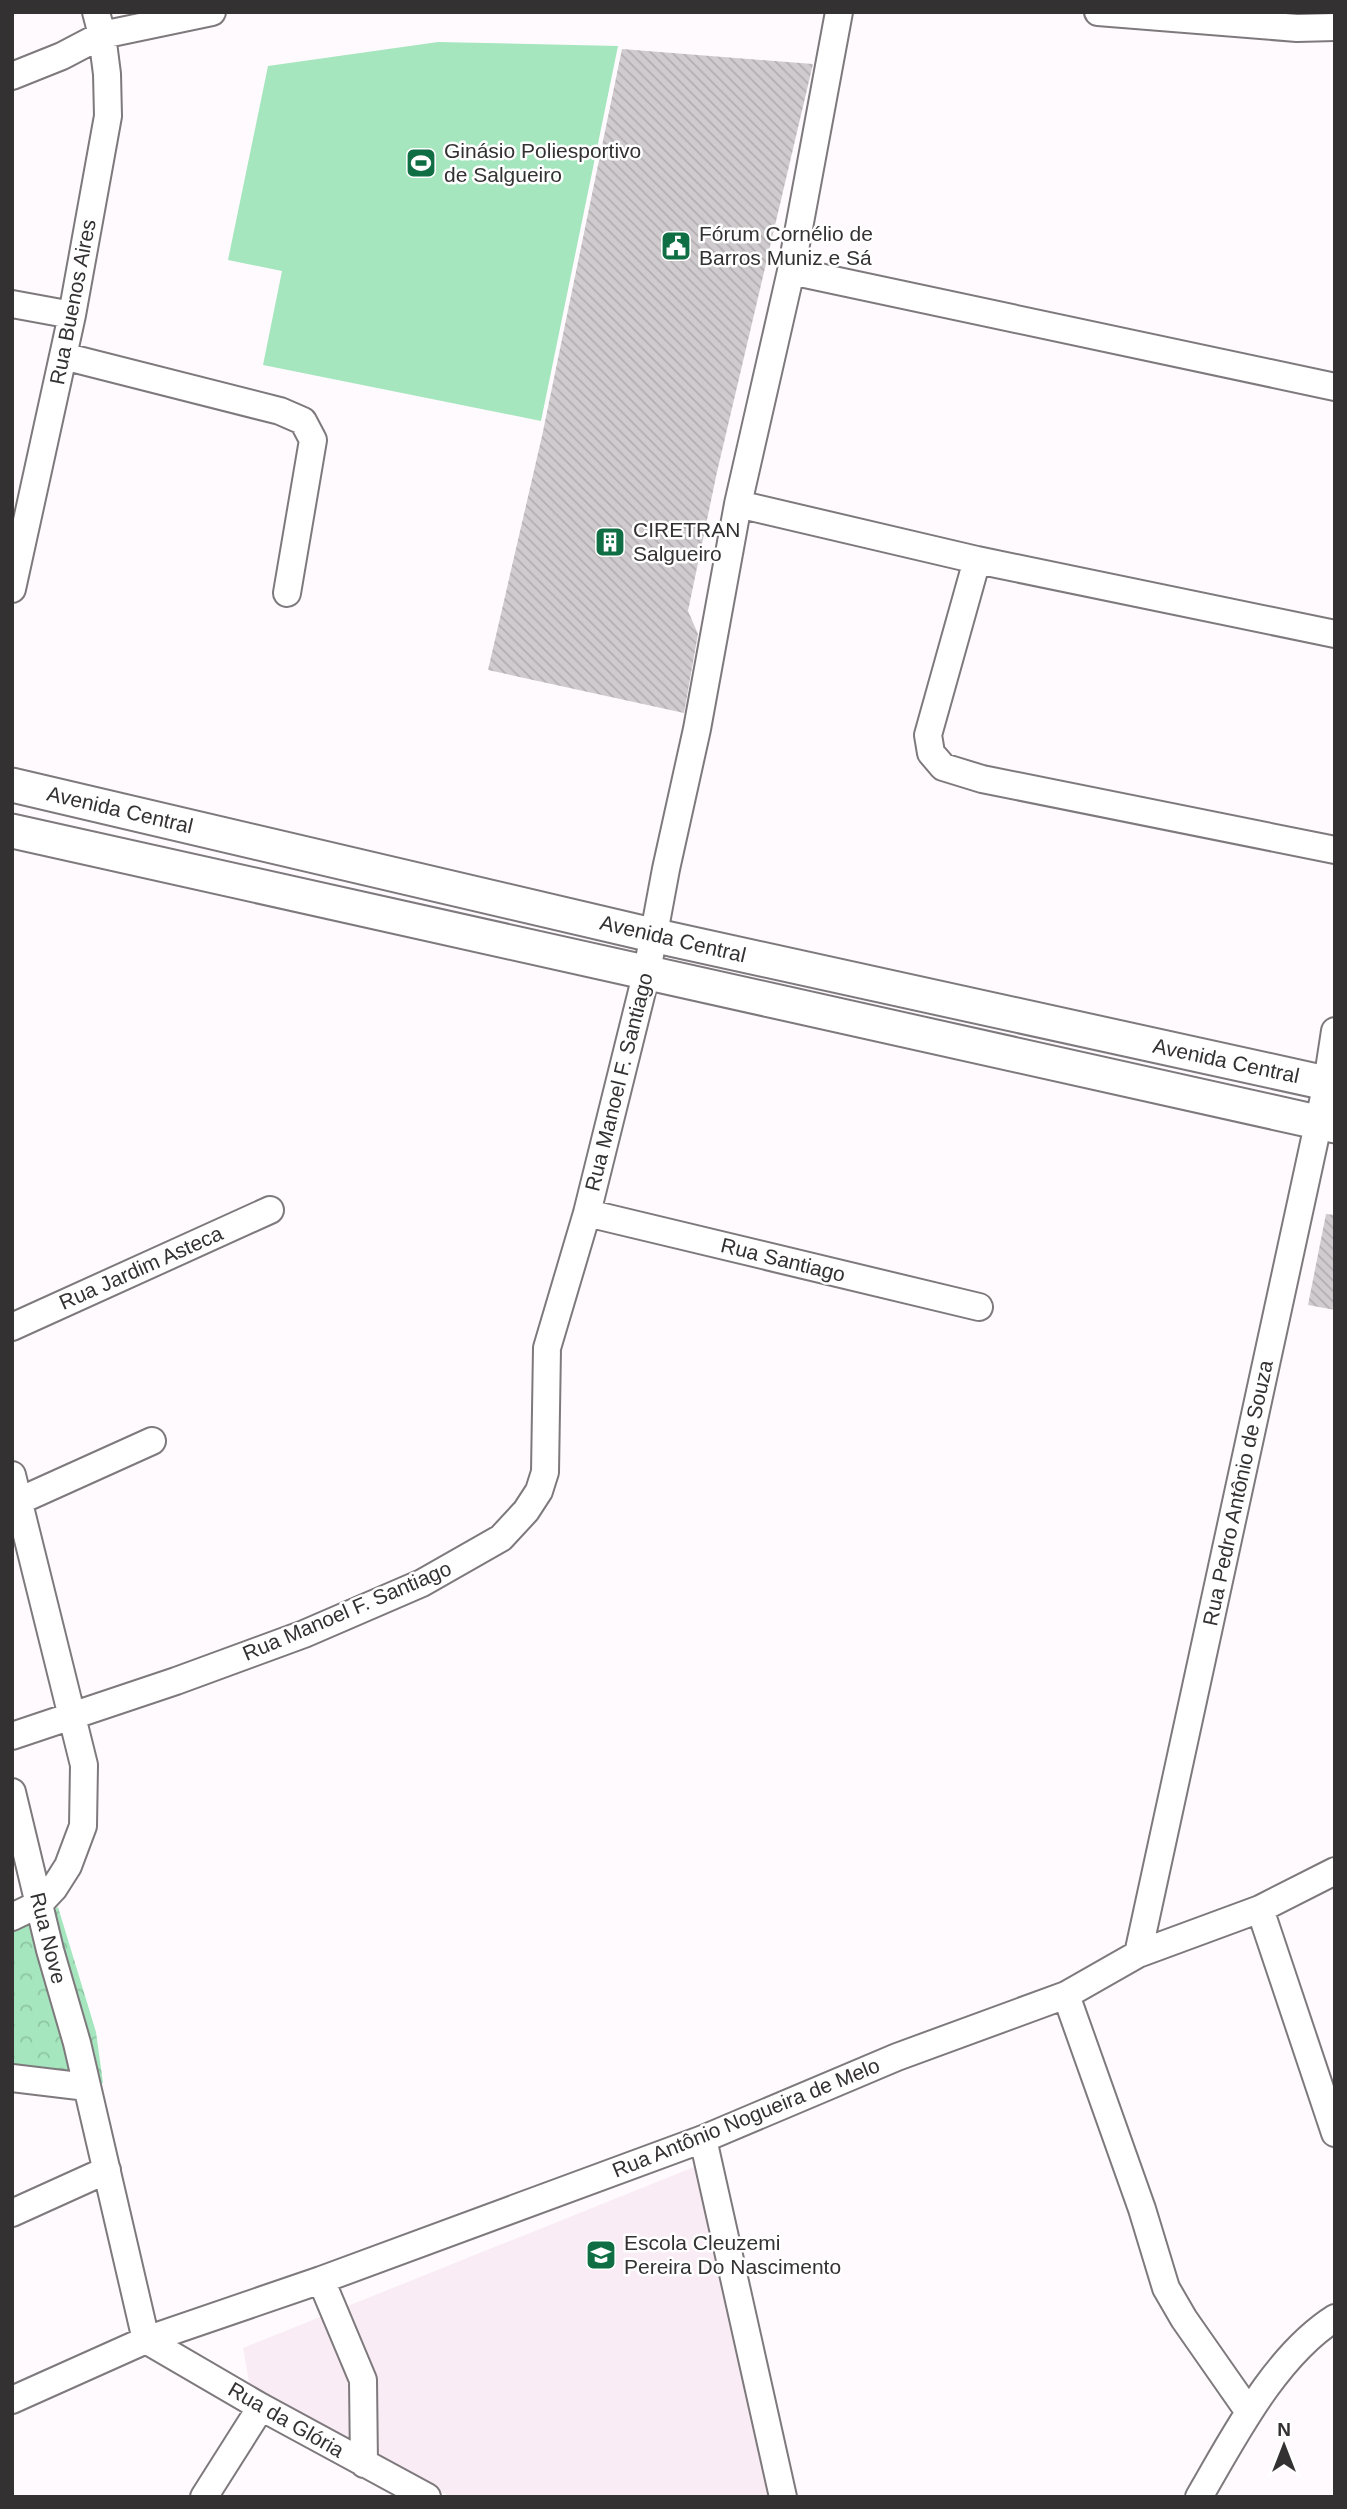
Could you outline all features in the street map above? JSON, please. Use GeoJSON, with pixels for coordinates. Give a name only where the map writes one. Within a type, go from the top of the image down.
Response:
{"type":"FeatureCollection","features":[{"type":"Feature","properties":{"kind":"street"},"geometry":{"type":"LineString","coordinates":[[12,76],[62,56],[99,24],[212,12]]}},
{"type":"Feature","properties":{"kind":"street","name":"Rua Manoel F. Santiago"},"geometry":{"type":"LineString","coordinates":[[12,1736],[304,1634],[422,1583],[501,1538],[526,1511],[539,1491],[545,1472],[547,1348],[587,1213],[647,971],[652,935],[697,729],[738,504],[791,271],[839,12]]}},
{"type":"Feature","properties":{"kind":"street"},"geometry":{"type":"LineString","coordinates":[[1098,12],[1297,28],[1335,27]]}},
{"type":"Feature","properties":{"kind":"street","name":"Rua Buenos Aires"},"geometry":{"type":"LineString","coordinates":[[12,589],[72,315],[108,116],[107,74],[99,24]]}},
{"type":"Feature","properties":{"kind":"street"},"geometry":{"type":"LineString","coordinates":[[791,271],[1335,387]]}},
{"type":"Feature","properties":{"kind":"street"},"geometry":{"type":"LineString","coordinates":[[12,304],[72,315]]}},
{"type":"Feature","properties":{"kind":"street"},"geometry":{"type":"LineString","coordinates":[[63,356],[209,391],[280,411],[303,421],[313,440],[287,593]]}},
{"type":"Feature","properties":{"kind":"street"},"geometry":{"type":"LineString","coordinates":[[738,504],[977,560],[1335,635]]}},
{"type":"Feature","properties":{"kind":"street"},"geometry":{"type":"LineString","coordinates":[[977,560],[928,735],[931,753],[943,767],[982,779],[1335,850]]}},
{"type":"Feature","properties":{"kind":"street","name":"Avenida Central"},"geometry":{"type":"LineString","coordinates":[[12,785],[652,935],[1331,1084]]}},
{"type":"Feature","properties":{"kind":"street","name":"Avenida Central"},"geometry":{"type":"LineString","coordinates":[[12,831],[1326,1124]]}},
{"type":"Feature","properties":{"kind":"street","name":"Rua Pedro Antônio de Souza"},"geometry":{"type":"LineString","coordinates":[[1138,1954],[1326,1124],[1335,1031]]}},
{"type":"Feature","properties":{"kind":"street","name":"Rua Jardim Asteca"},"geometry":{"type":"LineString","coordinates":[[12,1327],[270,1210]]}},
{"type":"Feature","properties":{"kind":"street","name":"Rua Santiago"},"geometry":{"type":"LineString","coordinates":[[587,1213],[979,1307]]}},
{"type":"Feature","properties":{"kind":"street"},"geometry":{"type":"LineString","coordinates":[[19,1501],[152,1441]]}},
{"type":"Feature","properties":{"kind":"street"},"geometry":{"type":"LineString","coordinates":[[12,1475],[84,1765],[83,1826],[68,1866],[54,1888],[39,1904],[12,1917]]}},
{"type":"Feature","properties":{"kind":"street","name":"Rua Nove"},"geometry":{"type":"LineString","coordinates":[[12,1792],[50,1951],[78,2043],[146,2340]]}},
{"type":"Feature","properties":{"kind":"street","name":"Rua Antônio Nogueira de Melo"},"geometry":{"type":"LineString","coordinates":[[12,2400],[146,2340],[321,2280],[703,2139],[897,2057],[1066,1995],[1138,1954],[1260,1909],[1335,1871]]}},
{"type":"Feature","properties":{"kind":"street"},"geometry":{"type":"LineString","coordinates":[[1260,1909],[1335,2133]]}},
{"type":"Feature","properties":{"kind":"street"},"geometry":{"type":"LineString","coordinates":[[1066,1995],[1142,2209],[1166,2288],[1184,2319],[1249,2412]]}},
{"type":"Feature","properties":{"kind":"street"},"geometry":{"type":"LineString","coordinates":[[12,2078],[87,2087]]}},
{"type":"Feature","properties":{"kind":"street"},"geometry":{"type":"LineString","coordinates":[[703,2139],[783,2497]]}},
{"type":"Feature","properties":{"kind":"street"},"geometry":{"type":"LineString","coordinates":[[12,2213],[107,2170]]}},
{"type":"Feature","properties":{"kind":"street"},"geometry":{"type":"LineString","coordinates":[[321,2280],[363,2380],[364,2464]]}},
{"type":"Feature","properties":{"kind":"street"},"geometry":{"type":"LineString","coordinates":[[1199,2497],[1249,2412],[1298,2350],[1335,2318]]}},
{"type":"Feature","properties":{"kind":"street","name":"Rua da Glória"},"geometry":{"type":"LineString","coordinates":[[146,2340],[261,2407],[427,2497]]}},
{"type":"Feature","properties":{"kind":"street"},"geometry":{"type":"LineString","coordinates":[[204,2497],[261,2407]]}},
{"type":"Feature","properties":{"kind":"shaded area","name":"Escola Cleuzemi Pereira Do Nascimento"},"geometry":{"type":"Polygon","coordinates":[[[704,2163],[789,2497],[451,2497],[250,2387],[243,2348],[704,2163]]]}},
{"type":"Feature","properties":{"kind":"green space","name":"Ginásio Poliesportivo de Salgueiro"},"geometry":{"type":"Polygon","coordinates":[[[438,42],[618,46],[541,421],[263,365],[282,271],[228,260],[268,66],[438,42]]]}},
{"type":"Feature","properties":{"kind":"green space"},"geometry":{"type":"Polygon","coordinates":[[[58,1907],[96,2032],[103,2083],[12,2076],[12,1927],[58,1907]]]}},
{"type":"Feature","properties":{"kind":"building","name":"Fórum Cornélio de Barros Muniz e Sá"},"geometry":{"type":"Polygon","coordinates":[[[622,49],[813,64],[717,472],[688,611],[698,634],[684,713],[488,670],[542,436],[622,49]]]}},
{"type":"Feature","properties":{"kind":"building"},"geometry":{"type":"Polygon","coordinates":[[[1326,1214],[1335,1215],[1335,1310],[1308,1305],[1326,1214]]]}},
{"type":"Feature","properties":{"kind":"place","name":"Ginásio Poliesportivo de Salgueiro"},"geometry":{"type":"Point","coordinates":[421,163]}},
{"type":"Feature","properties":{"kind":"place","name":"Fórum Cornélio de Barros Muniz e Sá"},"geometry":{"type":"Point","coordinates":[676,246]}},
{"type":"Feature","properties":{"kind":"place","name":"CIRETRAN Salgueiro"},"geometry":{"type":"Point","coordinates":[610,542]}},
{"type":"Feature","properties":{"kind":"place","name":"Escola Cleuzemi Pereira Do Nascimento"},"geometry":{"type":"Point","coordinates":[601,2255]}}]}
